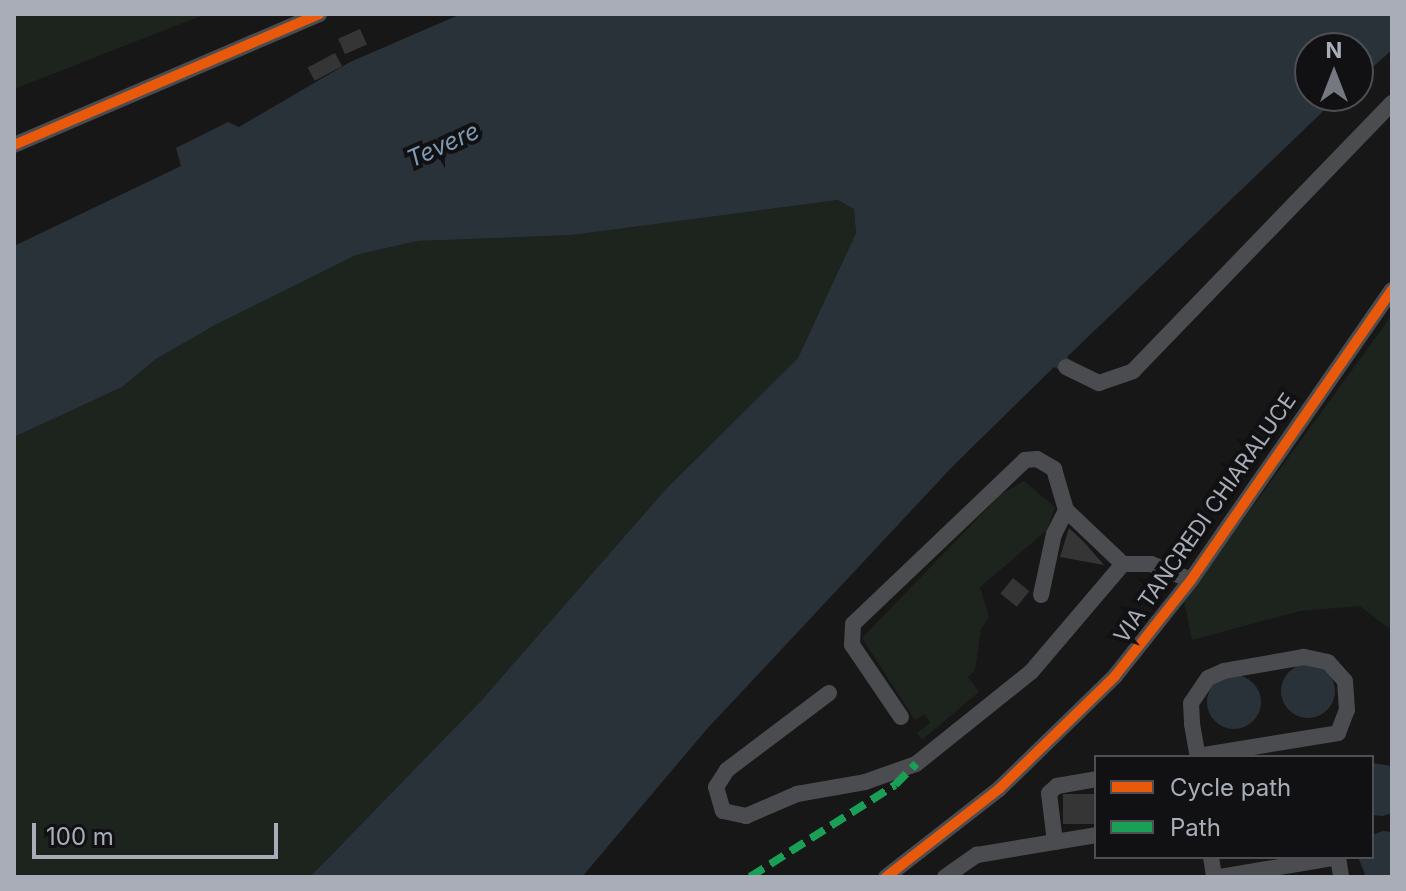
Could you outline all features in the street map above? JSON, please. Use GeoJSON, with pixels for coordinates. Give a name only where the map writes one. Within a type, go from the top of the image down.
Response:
{"type":"FeatureCollection","features":[{"type":"Feature","properties":{"kind":"street"},"geometry":{"type":"LineString","coordinates":[[14,145],[319,14]]}},
{"type":"Feature","properties":{"kind":"street"},"geometry":{"type":"LineString","coordinates":[[1066,367],[1099,383],[1133,371],[1392,103]]}},
{"type":"Feature","properties":{"kind":"street","name":"VIA TANCREDI CHIARALUCE"},"geometry":{"type":"LineString","coordinates":[[886,877],[979,806],[1049,743],[1115,676],[1191,580],[1392,290]]}},
{"type":"Feature","properties":{"kind":"street"},"geometry":{"type":"LineString","coordinates":[[901,717],[852,645],[853,624],[1025,460],[1037,459],[1054,469],[1066,510],[1123,564],[1151,564],[1191,580]]}},
{"type":"Feature","properties":{"kind":"street"},"geometry":{"type":"LineString","coordinates":[[1041,595],[1054,534],[1066,510]]}},
{"type":"Feature","properties":{"kind":"street"},"geometry":{"type":"LineString","coordinates":[[829,693],[727,770],[716,787],[723,811],[746,816],[797,794],[865,782],[916,764],[1031,672],[1123,564]]}},
{"type":"Feature","properties":{"kind":"street"},"geometry":{"type":"LineString","coordinates":[[1198,755],[1191,703],[1208,678],[1224,671],[1304,657],[1328,662],[1345,681],[1348,697],[1343,727],[1321,738],[1211,755]]}},
{"type":"Feature","properties":{"kind":"street"},"geometry":{"type":"LineString","coordinates":[[1321,738],[1324,755]]}},
{"type":"Feature","properties":{"kind":"street"},"geometry":{"type":"LineString","coordinates":[[1055,842],[1049,793],[1057,786],[1094,779]]}},
{"type":"Feature","properties":{"kind":"street"},"geometry":{"type":"LineString","coordinates":[[945,877],[977,855],[1094,835]]}},
{"type":"Feature","properties":{"kind":"street"},"geometry":{"type":"LineString","coordinates":[[1220,877],[1274,872],[1329,859]]}},
{"type":"Feature","properties":{"kind":"shaded area"},"geometry":{"type":"Polygon","coordinates":[[[14,14],[206,14],[14,89],[14,14]]]}},
{"type":"Feature","properties":{"kind":"shaded area"},"geometry":{"type":"Polygon","coordinates":[[[838,200],[854,209],[856,233],[798,358],[666,489],[480,702],[310,877],[14,877],[14,437],[122,387],[156,359],[215,325],[356,255],[417,241],[572,235],[838,200]]]}},
{"type":"Feature","properties":{"kind":"shaded area"},"geometry":{"type":"Polygon","coordinates":[[[1392,315],[1392,638],[1390,629],[1360,606],[1300,611],[1192,640],[1184,601],[1392,315]]]}},
{"type":"Feature","properties":{"kind":"shaded area"},"geometry":{"type":"Polygon","coordinates":[[[1024,481],[1055,507],[1047,530],[980,587],[989,617],[981,629],[975,670],[968,677],[979,692],[922,740],[917,733],[930,723],[925,714],[915,720],[862,638],[1000,495],[1024,481]]]}},
{"type":"Feature","properties":{"kind":"water","name":"Tevere"},"geometry":{"type":"Polygon","coordinates":[[[461,14],[1392,14],[1392,50],[1374,66],[1374,32],[1294,32],[1294,112],[1322,112],[1067,357],[1071,362],[1062,371],[1054,367],[952,467],[706,730],[582,877],[310,877],[480,702],[666,489],[798,358],[856,233],[854,209],[838,200],[572,235],[417,241],[356,255],[215,325],[156,359],[122,387],[14,437],[14,246],[181,166],[176,148],[228,122],[239,127],[350,62],[461,14]]]}},
{"type":"Feature","properties":{"kind":"water"},"geometry":{"type":"Polygon","coordinates":[[[1308,664],[1327,672],[1335,691],[1327,710],[1308,718],[1289,710],[1281,691],[1289,672],[1308,664]]]}},
{"type":"Feature","properties":{"kind":"water"},"geometry":{"type":"Polygon","coordinates":[[[1234,675],[1253,683],[1261,702],[1253,721],[1234,729],[1215,721],[1207,702],[1215,683],[1234,675]]]}},
{"type":"Feature","properties":{"kind":"water"},"geometry":{"type":"Polygon","coordinates":[[[1374,763],[1392,766],[1392,813],[1374,815],[1374,763]]]}},
{"type":"Feature","properties":{"kind":"water"},"geometry":{"type":"Polygon","coordinates":[[[1392,832],[1392,877],[1366,877],[1359,859],[1374,859],[1374,834],[1392,832]]]}},
{"type":"Feature","properties":{"kind":"building"},"geometry":{"type":"Polygon","coordinates":[[[360,29],[367,45],[345,54],[338,39],[360,29]]]}},
{"type":"Feature","properties":{"kind":"building"},"geometry":{"type":"Polygon","coordinates":[[[335,53],[342,66],[315,81],[308,68],[335,53]]]}},
{"type":"Feature","properties":{"kind":"building"},"geometry":{"type":"Polygon","coordinates":[[[1069,528],[1084,542],[1104,565],[1060,557],[1069,528]]]}},
{"type":"Feature","properties":{"kind":"building"},"geometry":{"type":"Polygon","coordinates":[[[1013,578],[1029,591],[1017,607],[1000,594],[1013,578]]]}},
{"type":"Feature","properties":{"kind":"building"},"geometry":{"type":"Polygon","coordinates":[[[1063,794],[1094,794],[1094,824],[1063,824],[1063,794]]]}},
{"type":"Feature","properties":{"kind":"marked path"},"geometry":{"type":"LineString","coordinates":[[750,877],[895,785],[916,764]]}},
{"type":"Feature","properties":{"kind":"cycle path"},"geometry":{"type":"LineString","coordinates":[[14,145],[319,14]]}},
{"type":"Feature","properties":{"kind":"cycle path"},"geometry":{"type":"LineString","coordinates":[[886,877],[999,789],[1115,676],[1191,580],[1392,290]]}}]}
